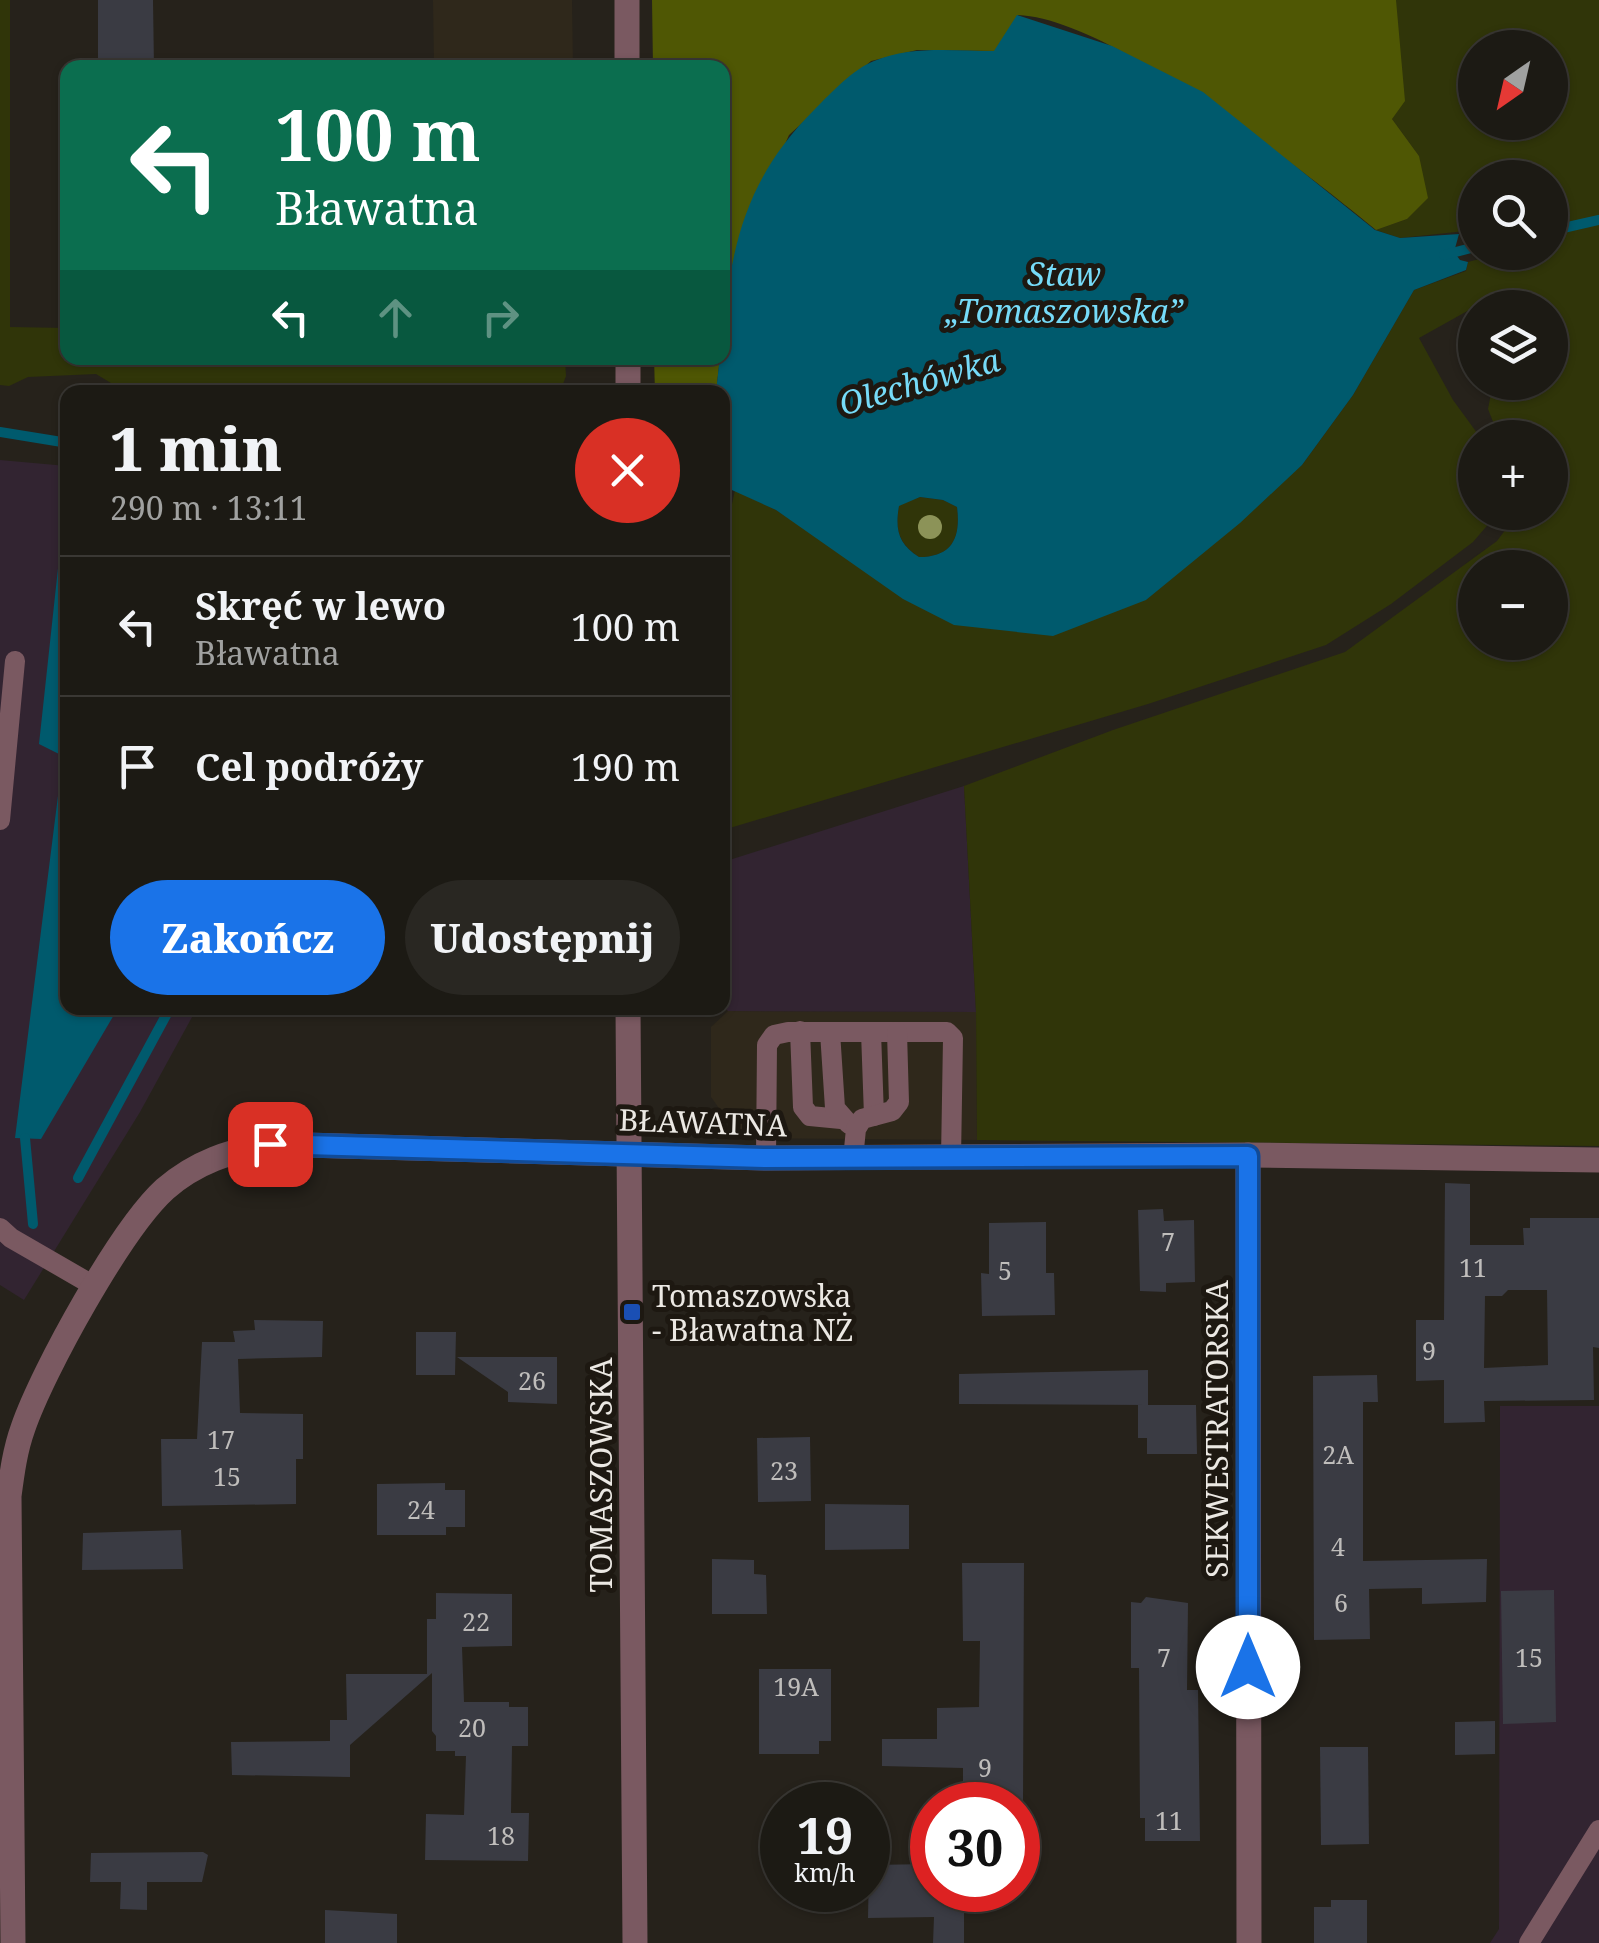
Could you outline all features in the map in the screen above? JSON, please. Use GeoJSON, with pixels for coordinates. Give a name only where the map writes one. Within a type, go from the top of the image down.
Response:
{"type":"FeatureCollection","features":[{"type":"Feature","properties":{"kind":"street"},"geometry":{"type":"LineString","coordinates":[[626,0],[627,60]]}},
{"type":"Feature","properties":{"kind":"street","name":"TOMASZOWSKA"},"geometry":{"type":"LineString","coordinates":[[628,1015],[635,1943]]}},
{"type":"Feature","properties":{"kind":"street","name":"BŁAWATNA"},"geometry":{"type":"LineString","coordinates":[[13,1943],[9,1496],[24,1425],[96,1287],[145,1211],[194,1168],[231,1150],[270,1144],[766,1158],[1248,1156],[1599,1160]]}},
{"type":"Feature","properties":{"kind":"street","name":"SEKWESTRATORSKA"},"geometry":{"type":"LineString","coordinates":[[1248,1156],[1249,1943]]}},
{"type":"Feature","properties":{"kind":"lane"},"geometry":{"type":"LineString","coordinates":[[0,820],[15,661]]}},
{"type":"Feature","properties":{"kind":"lane"},"geometry":{"type":"LineString","coordinates":[[800,1032],[804,1107],[810,1116],[857,1121],[892,1111],[899,1102],[897,1032]]}},
{"type":"Feature","properties":{"kind":"lane"},"geometry":{"type":"LineString","coordinates":[[766,1158],[768,1044],[774,1035],[800,1032],[947,1032],[953,1038],[951,1158]]}},
{"type":"Feature","properties":{"kind":"lane"},"geometry":{"type":"LineString","coordinates":[[830,1032],[835,1108],[857,1121]]}},
{"type":"Feature","properties":{"kind":"lane"},"geometry":{"type":"LineString","coordinates":[[852,1159],[871,1032]]}},
{"type":"Feature","properties":{"kind":"lane"},"geometry":{"type":"LineString","coordinates":[[0,1228],[10,1238],[96,1287]]}},
{"type":"Feature","properties":{"kind":"lane"},"geometry":{"type":"LineString","coordinates":[[1529,1943],[1599,1830]]}},
{"type":"Feature","properties":{"kind":"shaded area"},"geometry":{"type":"Polygon","coordinates":[[[433,0],[572,0],[573,60],[434,60],[433,0]]]}},
{"type":"Feature","properties":{"kind":"shaded area"},"geometry":{"type":"Polygon","coordinates":[[[0,460],[60,465],[60,1015],[193,1015],[140,1112],[24,1300],[0,1285],[0,460]]]}},
{"type":"Feature","properties":{"kind":"shaded area"},"geometry":{"type":"Polygon","coordinates":[[[964,786],[976,1012],[730,1011],[730,860],[964,786]]]}},
{"type":"Feature","properties":{"kind":"shaded area"},"geometry":{"type":"Polygon","coordinates":[[[730,1011],[976,1012],[977,1140],[740,1138],[711,1097],[711,1027],[724,1015],[730,1015],[730,1011]]]}},
{"type":"Feature","properties":{"kind":"shaded area"},"geometry":{"type":"Polygon","coordinates":[[[1500,1406],[1599,1406],[1599,1943],[1490,1943],[1499,1929],[1500,1406]]]}},
{"type":"Feature","properties":{"kind":"green space"},"geometry":{"type":"Polygon","coordinates":[[[0,0],[10,0],[10,327],[60,328],[60,365],[565,365],[566,376],[563,385],[114,385],[96,374],[28,377],[9,386],[0,385],[0,0]]]}},
{"type":"Feature","properties":{"kind":"green space"},"geometry":{"type":"Polygon","coordinates":[[[652,0],[1396,0],[1405,101],[1392,119],[1419,156],[1428,198],[1407,219],[1376,230],[1255,136],[1152,69],[1102,41],[1057,23],[1018,15],[995,51],[917,50],[871,61],[789,135],[730,271],[730,60],[653,60],[652,0]]]}},
{"type":"Feature","properties":{"kind":"green space"},"geometry":{"type":"Polygon","coordinates":[[[1396,0],[1599,0],[1599,1146],[977,1140],[976,1012],[964,786],[1113,730],[1345,652],[1458,569],[1458,660],[1568,660],[1568,550],[1485,550],[1505,530],[1568,530],[1568,420],[1492,420],[1488,409],[1490,400],[1568,400],[1568,290],[1458,290],[1458,316],[1419,338],[1468,420],[1458,420],[1458,530],[1483,530],[1391,604],[1326,645],[1148,704],[730,828],[730,503],[735,490],[776,510],[838,550],[1146,600],[1302,465],[1353,395],[1414,290],[1466,270],[1568,270],[1568,160],[1458,160],[1458,232],[1400,238],[1376,230],[1407,219],[1419,156],[1392,119],[1396,0]]]}},
{"type":"Feature","properties":{"kind":"green space"},"geometry":{"type":"Polygon","coordinates":[[[654,365],[719,365],[717,385],[655,385],[654,365]]]}},
{"type":"Feature","properties":{"kind":"green space"},"geometry":{"type":"Polygon","coordinates":[[[920,497],[943,500],[957,507],[952,544],[939,554],[919,557],[902,541],[897,521],[899,505],[920,497]]]}},
{"type":"Feature","properties":{"kind":"water","name":"Staw „Tomaszowska”"},"geometry":{"type":"Polygon","coordinates":[[[1017,15],[1112,46],[1203,92],[1375,230],[1400,238],[1458,234],[1454,252],[1458,270],[1466,270],[1414,290],[1353,395],[1302,465],[1240,523],[1146,600],[1053,636],[954,625],[903,599],[776,510],[730,489],[730,385],[717,385],[719,365],[730,365],[730,277],[748,208],[764,174],[786,142],[843,82],[866,65],[918,51],[994,51],[1017,15]],[[920,497],[899,506],[900,535],[906,547],[919,557],[947,549],[957,528],[957,507],[943,500],[920,497]]]}},
{"type":"Feature","properties":{"kind":"water"},"geometry":{"type":"Polygon","coordinates":[[[60,550],[60,754],[39,744],[60,550]]]}},
{"type":"Feature","properties":{"kind":"water"},"geometry":{"type":"Polygon","coordinates":[[[60,780],[60,1015],[114,1015],[41,1139],[15,1138],[60,780]]]}},
{"type":"Feature","properties":{"kind":"building"},"geometry":{"type":"Polygon","coordinates":[[[98,0],[153,0],[154,60],[98,60],[98,0]]]}},
{"type":"Feature","properties":{"kind":"building"},"geometry":{"type":"Polygon","coordinates":[[[1445,1183],[1470,1184],[1470,1245],[1524,1245],[1523,1228],[1530,1228],[1530,1218],[1599,1218],[1599,1348],[1593,1347],[1594,1400],[1484,1401],[1485,1422],[1444,1423],[1444,1380],[1416,1381],[1416,1320],[1444,1320],[1445,1183]],[[1508,1290],[1502,1296],[1485,1296],[1484,1368],[1548,1365],[1547,1290],[1508,1290]]]}},
{"type":"Feature","properties":{"kind":"building"},"geometry":{"type":"Polygon","coordinates":[[[1163,1209],[1164,1221],[1194,1220],[1195,1282],[1166,1283],[1166,1292],[1140,1291],[1138,1210],[1163,1209]]]}},
{"type":"Feature","properties":{"kind":"building"},"geometry":{"type":"Polygon","coordinates":[[[1046,1222],[1046,1273],[1054,1273],[1055,1315],[982,1316],[981,1273],[989,1274],[989,1223],[1046,1222]]]}},
{"type":"Feature","properties":{"kind":"building"},"geometry":{"type":"Polygon","coordinates":[[[254,1320],[323,1321],[322,1357],[238,1359],[240,1413],[303,1414],[303,1459],[296,1459],[296,1504],[162,1506],[161,1439],[197,1439],[202,1342],[235,1342],[233,1331],[255,1330],[254,1320]]]}},
{"type":"Feature","properties":{"kind":"building"},"geometry":{"type":"Polygon","coordinates":[[[416,1332],[456,1332],[455,1375],[416,1375],[416,1332]]]}},
{"type":"Feature","properties":{"kind":"building"},"geometry":{"type":"Polygon","coordinates":[[[457,1357],[557,1357],[557,1404],[508,1402],[508,1392],[457,1357]]]}},
{"type":"Feature","properties":{"kind":"building"},"geometry":{"type":"Polygon","coordinates":[[[1148,1370],[1148,1405],[959,1404],[959,1374],[1148,1370]]]}},
{"type":"Feature","properties":{"kind":"building"},"geometry":{"type":"Polygon","coordinates":[[[1377,1375],[1378,1402],[1363,1402],[1363,1561],[1487,1559],[1486,1602],[1422,1604],[1422,1588],[1369,1589],[1370,1639],[1314,1640],[1313,1376],[1377,1375]]]}},
{"type":"Feature","properties":{"kind":"building"},"geometry":{"type":"Polygon","coordinates":[[[1138,1405],[1196,1405],[1197,1454],[1147,1454],[1147,1438],[1138,1438],[1138,1405]]]}},
{"type":"Feature","properties":{"kind":"building"},"geometry":{"type":"Polygon","coordinates":[[[810,1437],[811,1501],[758,1502],[757,1438],[810,1437]]]}},
{"type":"Feature","properties":{"kind":"building"},"geometry":{"type":"Polygon","coordinates":[[[445,1483],[445,1490],[465,1490],[465,1527],[446,1527],[446,1535],[377,1535],[377,1484],[445,1483]]]}},
{"type":"Feature","properties":{"kind":"building"},"geometry":{"type":"Polygon","coordinates":[[[825,1504],[909,1505],[909,1549],[825,1550],[825,1504]]]}},
{"type":"Feature","properties":{"kind":"building"},"geometry":{"type":"Polygon","coordinates":[[[181,1530],[183,1569],[82,1570],[83,1533],[181,1530]]]}},
{"type":"Feature","properties":{"kind":"building"},"geometry":{"type":"Polygon","coordinates":[[[712,1559],[754,1560],[754,1574],[766,1575],[767,1614],[712,1614],[712,1559]]]}},
{"type":"Feature","properties":{"kind":"building"},"geometry":{"type":"Polygon","coordinates":[[[962,1563],[1024,1563],[1023,1782],[963,1782],[963,1768],[882,1766],[882,1739],[937,1739],[937,1708],[979,1707],[980,1641],[963,1641],[962,1563]]]}},
{"type":"Feature","properties":{"kind":"building"},"geometry":{"type":"Polygon","coordinates":[[[1554,1590],[1556,1722],[1503,1724],[1501,1591],[1554,1590]]]}},
{"type":"Feature","properties":{"kind":"building"},"geometry":{"type":"Polygon","coordinates":[[[436,1593],[512,1594],[512,1646],[462,1647],[464,1702],[509,1702],[509,1707],[528,1707],[528,1746],[512,1746],[511,1813],[529,1813],[528,1861],[425,1860],[426,1814],[464,1815],[466,1756],[455,1756],[455,1751],[436,1751],[432,1673],[350,1745],[350,1777],[232,1775],[231,1742],[330,1741],[330,1720],[347,1720],[346,1674],[427,1674],[427,1619],[436,1619],[436,1593]]]}},
{"type":"Feature","properties":{"kind":"building"},"geometry":{"type":"Polygon","coordinates":[[[1146,1597],[1188,1603],[1187,1690],[1198,1690],[1200,1841],[1145,1841],[1145,1818],[1140,1818],[1139,1668],[1131,1668],[1131,1602],[1141,1603],[1146,1597]]]}},
{"type":"Feature","properties":{"kind":"building"},"geometry":{"type":"Polygon","coordinates":[[[759,1669],[831,1669],[831,1741],[819,1741],[819,1754],[759,1754],[759,1669]]]}},
{"type":"Feature","properties":{"kind":"building"},"geometry":{"type":"Polygon","coordinates":[[[1495,1721],[1495,1754],[1455,1755],[1455,1722],[1495,1721]]]}},
{"type":"Feature","properties":{"kind":"building"},"geometry":{"type":"Polygon","coordinates":[[[1320,1747],[1368,1747],[1369,1844],[1321,1845],[1320,1747]]]}},
{"type":"Feature","properties":{"kind":"building"},"geometry":{"type":"Polygon","coordinates":[[[91,1853],[208,1855],[202,1882],[147,1882],[147,1910],[120,1909],[121,1882],[90,1882],[91,1853]]]}},
{"type":"Feature","properties":{"kind":"building"},"geometry":{"type":"Polygon","coordinates":[[[910,1864],[910,1912],[964,1912],[964,1943],[933,1943],[934,1917],[868,1918],[868,1912],[890,1912],[890,1865],[910,1864]]]}},
{"type":"Feature","properties":{"kind":"building"},"geometry":{"type":"Polygon","coordinates":[[[1331,1900],[1367,1900],[1367,1943],[1314,1943],[1314,1907],[1331,1907],[1331,1900]]]}},
{"type":"Feature","properties":{"kind":"building"},"geometry":{"type":"Polygon","coordinates":[[[325,1910],[397,1914],[397,1943],[325,1943],[325,1910]]]}},
{"type":"Feature","properties":{"kind":"waterway","name":"Olechówka"},"geometry":{"type":"LineString","coordinates":[[1568,227],[1599,220]]}},
{"type":"Feature","properties":{"kind":"waterway","name":"Olechówka"},"geometry":{"type":"LineString","coordinates":[[1444,255],[1458,251]]}},
{"type":"Feature","properties":{"kind":"waterway","name":"Olechówka"},"geometry":{"type":"LineString","coordinates":[[0,432],[60,442]]}},
{"type":"Feature","properties":{"kind":"waterway"},"geometry":{"type":"LineString","coordinates":[[78,1178],[166,1015]]}},
{"type":"Feature","properties":{"kind":"waterway"},"geometry":{"type":"LineString","coordinates":[[25,1138],[33,1224]]}},
{"type":"Feature","properties":{"kind":"place","name":"Tomaszowska - Bławatna NŻ"},"geometry":{"type":"Point","coordinates":[632,1312]}},
{"type":"Feature","properties":{"kind":"route"},"geometry":{"type":"LineString","coordinates":[[270,1144],[766,1158],[1248,1156],[1248,1667]]}}]}
